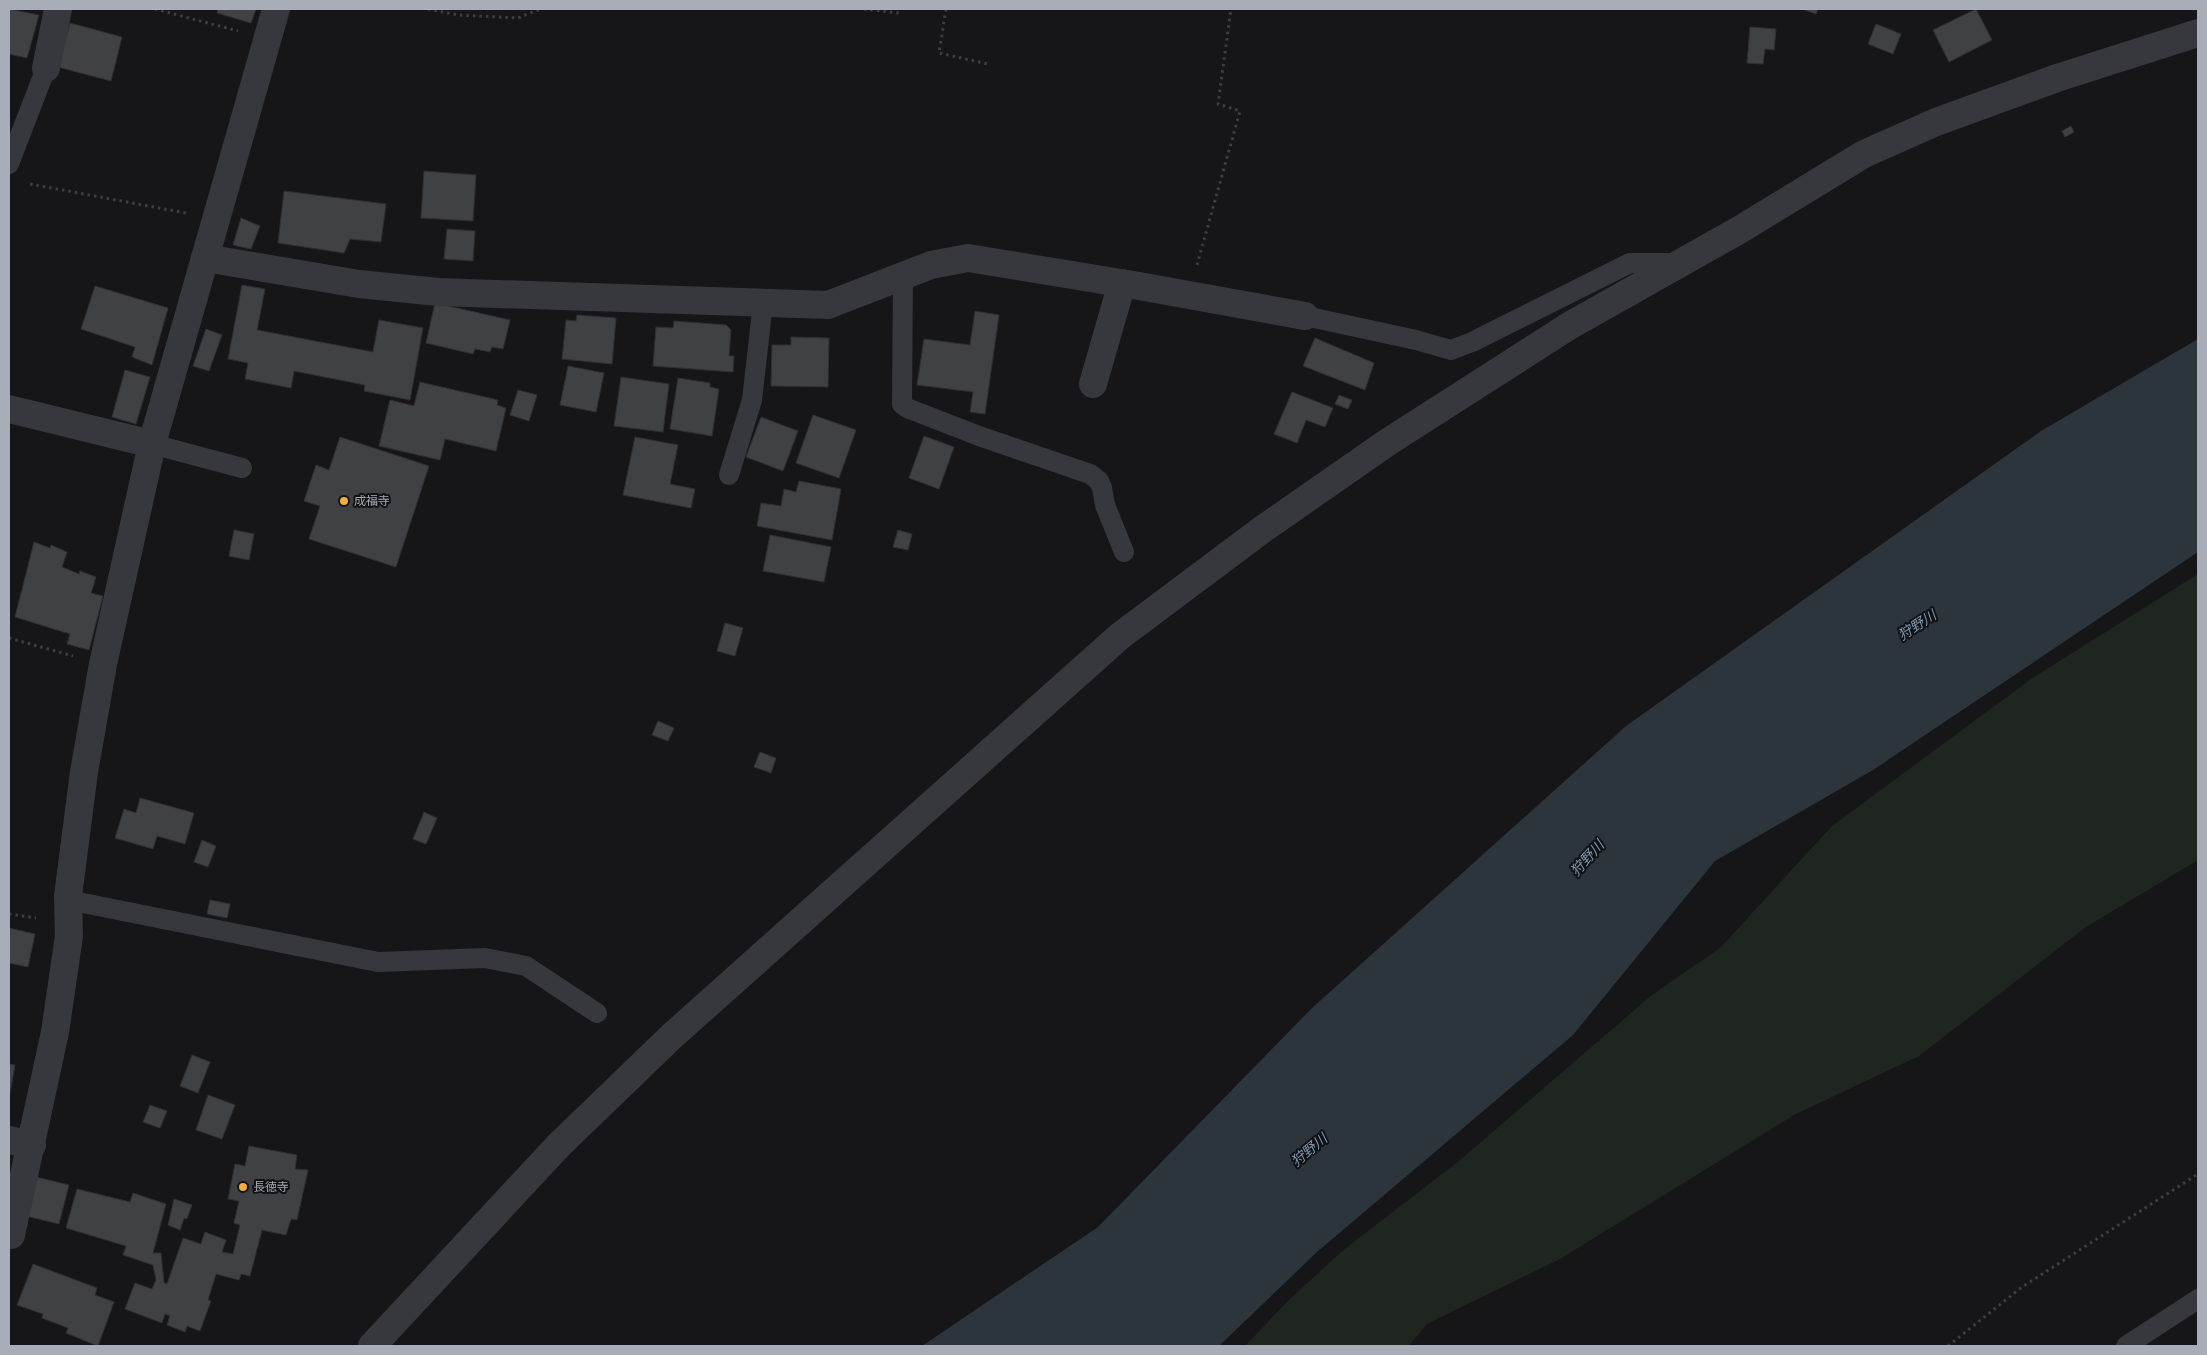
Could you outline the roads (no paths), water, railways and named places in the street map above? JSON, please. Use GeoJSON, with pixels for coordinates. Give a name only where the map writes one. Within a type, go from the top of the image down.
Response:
{"type":"FeatureCollection","features":[{"type":"Feature","properties":{"kind":"street"},"geometry":{"type":"LineString","coordinates":[[46,68],[58,9]]}},
{"type":"Feature","properties":{"kind":"street"},"geometry":{"type":"LineString","coordinates":[[11,1235],[20,1142],[55,1032],[69,936],[68,900],[84,772],[103,664],[152,444],[276,9]]}},
{"type":"Feature","properties":{"kind":"street"},"geometry":{"type":"LineString","coordinates":[[372,1346],[559,1145],[672,1036],[1120,636],[1263,529],[1388,442],[1570,326],[1682,263],[1864,154],[1936,122],[2057,78],[2198,33]]}},
{"type":"Feature","properties":{"kind":"street"},"geometry":{"type":"LineString","coordinates":[[205,258],[359,284],[438,292],[828,305],[853,297],[931,265],[968,258],[1305,316]]}},
{"type":"Feature","properties":{"kind":"street"},"geometry":{"type":"LineString","coordinates":[[1093,384],[1122,283]]}},
{"type":"Feature","properties":{"kind":"street"},"geometry":{"type":"LineString","coordinates":[[9,408],[152,444]]}},
{"type":"Feature","properties":{"kind":"lane"},"geometry":{"type":"LineString","coordinates":[[9,164],[46,68]]}},
{"type":"Feature","properties":{"kind":"lane"},"geometry":{"type":"LineString","coordinates":[[1305,316],[1416,340],[1451,350],[1472,342],[1630,263],[1682,263]]}},
{"type":"Feature","properties":{"kind":"lane"},"geometry":{"type":"LineString","coordinates":[[903,275],[902,404],[907,408],[978,436],[1090,474],[1099,482],[1102,488],[1105,505],[1124,552]]}},
{"type":"Feature","properties":{"kind":"lane"},"geometry":{"type":"LineString","coordinates":[[729,475],[752,400],[764,303]]}},
{"type":"Feature","properties":{"kind":"lane"},"geometry":{"type":"LineString","coordinates":[[152,444],[242,468]]}},
{"type":"Feature","properties":{"kind":"lane"},"geometry":{"type":"LineString","coordinates":[[68,900],[378,962],[484,958],[513,962],[526,966],[597,1013]]}},
{"type":"Feature","properties":{"kind":"lane"},"geometry":{"type":"LineString","coordinates":[[2126,1346],[2198,1299]]}},
{"type":"Feature","properties":{"kind":"water","name":"狩野川"},"geometry":{"type":"Polygon","coordinates":[[[2198,339],[2198,552],[1873,770],[1715,861],[1573,1035],[1317,1252],[1219,1346],[922,1346],[1098,1227],[1311,1009],[1626,726],[2041,431],[2198,339]]]}},
{"type":"Feature","properties":{"kind":"place","name":"成福寺"},"geometry":{"type":"Point","coordinates":[344,501]}},
{"type":"Feature","properties":{"kind":"place","name":"長徳寺"},"geometry":{"type":"Point","coordinates":[243,1187]}}]}
